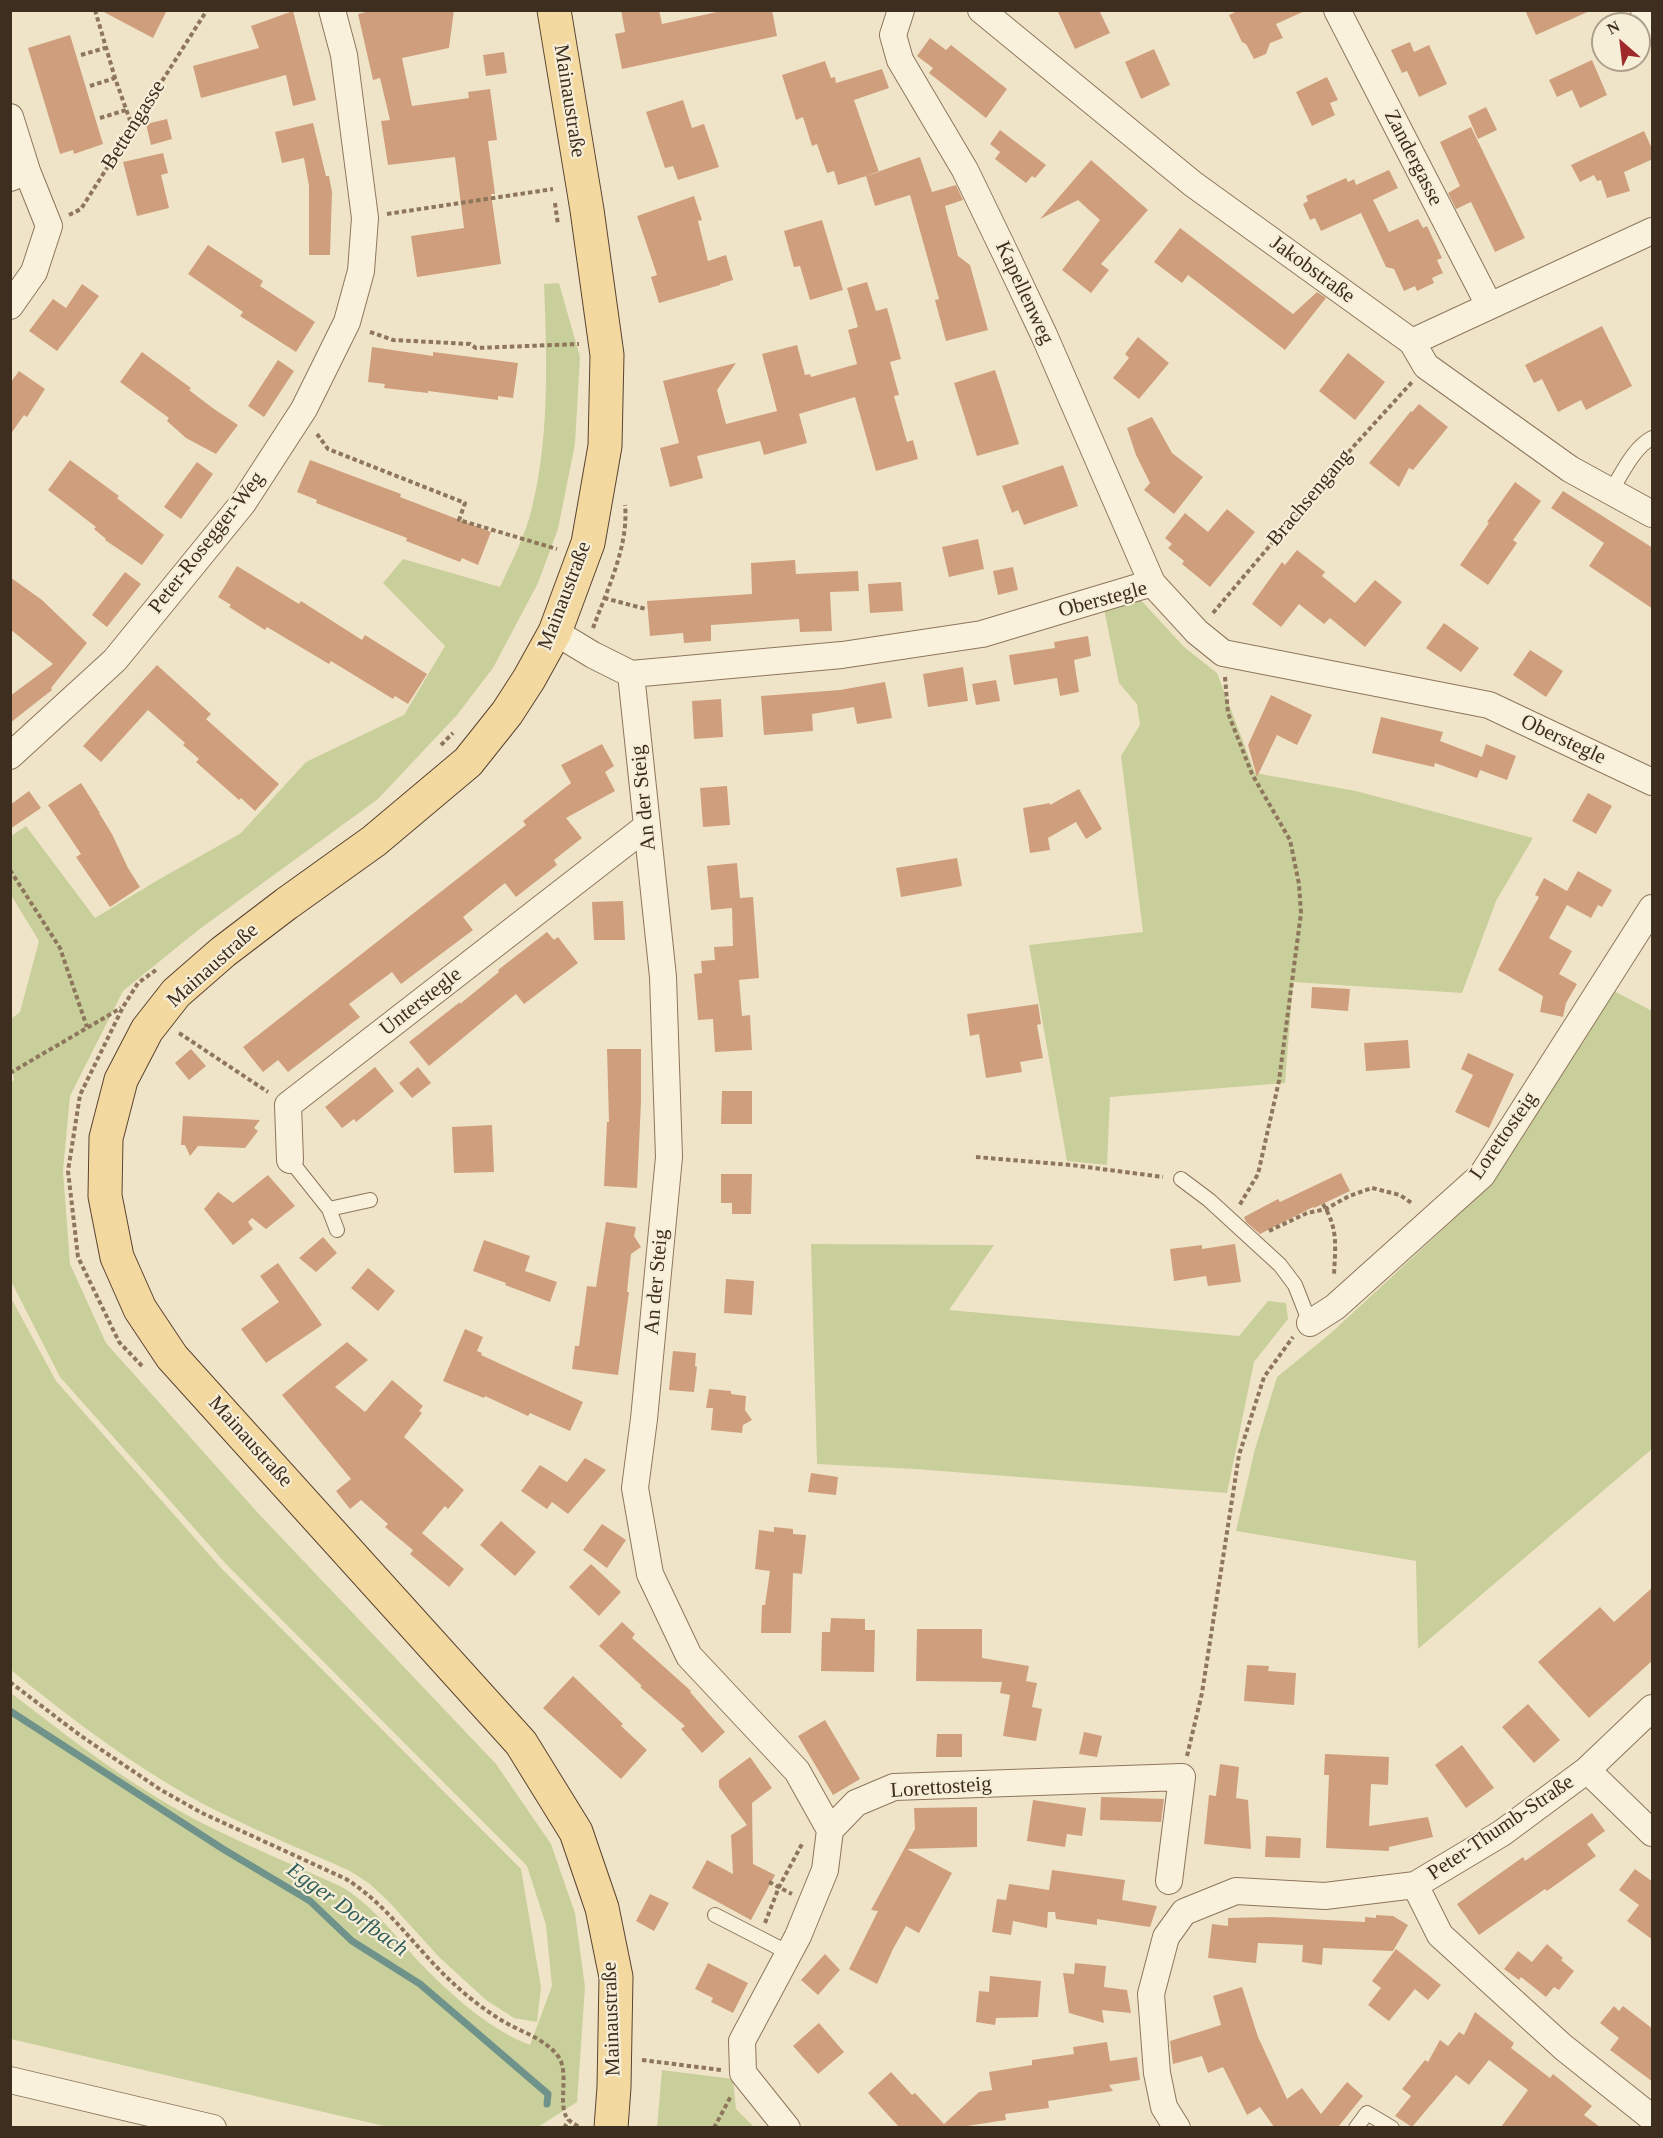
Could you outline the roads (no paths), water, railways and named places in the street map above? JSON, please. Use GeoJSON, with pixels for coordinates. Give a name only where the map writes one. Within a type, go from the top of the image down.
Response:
{"type":"FeatureCollection","features":[{"type":"Feature","properties":{"kind":"main road","name":"Mainaustraße"},"geometry":{"type":"LineString","coordinates":[[554,10],[587,210],[607,355],[606,446],[588,543],[555,632],[507,713],[468,762],[374,841],[223,952],[176,993],[147,1030],[121,1080],[106,1138],[105,1196],[117,1257],[140,1309],[172,1356],[521,1743],[576,1832],[602,1908],[616,1977],[615,2075],[611,2127]]}},
{"type":"Feature","properties":{"kind":"street","name":"Peter-Rosegger-Weg"},"geometry":{"type":"LineString","coordinates":[[10,756],[115,660],[243,503],[304,409],[347,322],[361,271],[365,218],[344,54],[332,10]]}},
{"type":"Feature","properties":{"kind":"street","name":"Kapellenweg"},"geometry":{"type":"LineString","coordinates":[[900,10],[893,35],[900,60],[965,170],[1044,335],[1152,583]]}},
{"type":"Feature","properties":{"kind":"street","name":"Jakobstraße"},"geometry":{"type":"LineString","coordinates":[[981,10],[1193,184],[1412,342],[1426,366],[1570,469],[1653,514]]}},
{"type":"Feature","properties":{"kind":"street","name":"Zandergasse"},"geometry":{"type":"LineString","coordinates":[[1337,10],[1489,305]]}},
{"type":"Feature","properties":{"kind":"street"},"geometry":{"type":"LineString","coordinates":[[1644,10],[1653,27]]}},
{"type":"Feature","properties":{"kind":"street"},"geometry":{"type":"LineString","coordinates":[[10,117],[19,174],[49,226],[34,272],[10,306]]}},
{"type":"Feature","properties":{"kind":"street"},"geometry":{"type":"LineString","coordinates":[[1412,342],[1653,231]]}},
{"type":"Feature","properties":{"kind":"street","name":"Oberstegle"},"geometry":{"type":"LineString","coordinates":[[631,674],[842,655],[982,634],[1152,583],[1197,632],[1223,653],[1489,705],[1653,782]]}},
{"type":"Feature","properties":{"kind":"street"},"geometry":{"type":"LineString","coordinates":[[555,632],[585,651],[631,674]]}},
{"type":"Feature","properties":{"kind":"street","name":"An der Steig"},"geometry":{"type":"LineString","coordinates":[[631,674],[663,977],[669,1157],[644,1419],[634,1488],[650,1574],[689,1656],[797,1771],[830,1830]]}},
{"type":"Feature","properties":{"kind":"street","name":"Unterstegle"},"geometry":{"type":"LineString","coordinates":[[290,1160],[288,1105],[646,827]]}},
{"type":"Feature","properties":{"kind":"street","name":"Lorettosteig"},"geometry":{"type":"LineString","coordinates":[[1310,1323],[1335,1307],[1482,1175],[1653,908]]}},
{"type":"Feature","properties":{"kind":"street","name":"Peter-Thumb-Straße"},"geometry":{"type":"LineString","coordinates":[[1178,2127],[1164,2107],[1157,2073],[1151,1994],[1166,1937],[1184,1912],[1236,1891],[1325,1896],[1415,1885],[1502,1833],[1587,1770],[1653,1708]]}},
{"type":"Feature","properties":{"kind":"street"},"geometry":{"type":"LineString","coordinates":[[1587,1770],[1653,1833]]}},
{"type":"Feature","properties":{"kind":"street","name":"Lorettosteig"},"geometry":{"type":"LineString","coordinates":[[830,1830],[856,1803],[894,1787],[1182,1777],[1169,1881]]}},
{"type":"Feature","properties":{"kind":"street"},"geometry":{"type":"LineString","coordinates":[[787,2127],[743,2073],[742,2041],[789,1953],[825,1870],[830,1830]]}},
{"type":"Feature","properties":{"kind":"street"},"geometry":{"type":"LineString","coordinates":[[1415,1885],[1440,1935],[1563,2047],[1653,2118]]}},
{"type":"Feature","properties":{"kind":"street"},"geometry":{"type":"LineString","coordinates":[[10,2080],[213,2127]]}},
{"type":"Feature","properties":{"kind":"lane"},"geometry":{"type":"LineString","coordinates":[[1611,491],[1632,458],[1647,441],[1653,438]]}},
{"type":"Feature","properties":{"kind":"lane"},"geometry":{"type":"LineString","coordinates":[[290,1160],[329,1209],[337,1230]]}},
{"type":"Feature","properties":{"kind":"lane"},"geometry":{"type":"LineString","coordinates":[[1181,1179],[1209,1200],[1280,1265],[1295,1285],[1310,1323]]}},
{"type":"Feature","properties":{"kind":"lane"},"geometry":{"type":"LineString","coordinates":[[329,1209],[370,1200]]}},
{"type":"Feature","properties":{"kind":"lane"},"geometry":{"type":"LineString","coordinates":[[715,1915],[789,1953]]}},
{"type":"Feature","properties":{"kind":"lane"},"geometry":{"type":"LineString","coordinates":[[1356,2127],[1367,2114],[1392,2127]]}},
{"type":"Feature","properties":{"kind":"waterway","name":"Egger Dorfbach"},"geometry":{"type":"LineString","coordinates":[[10,1711],[223,1849],[310,1901],[352,1941],[420,1984],[548,2094],[547,2104]]}}]}
